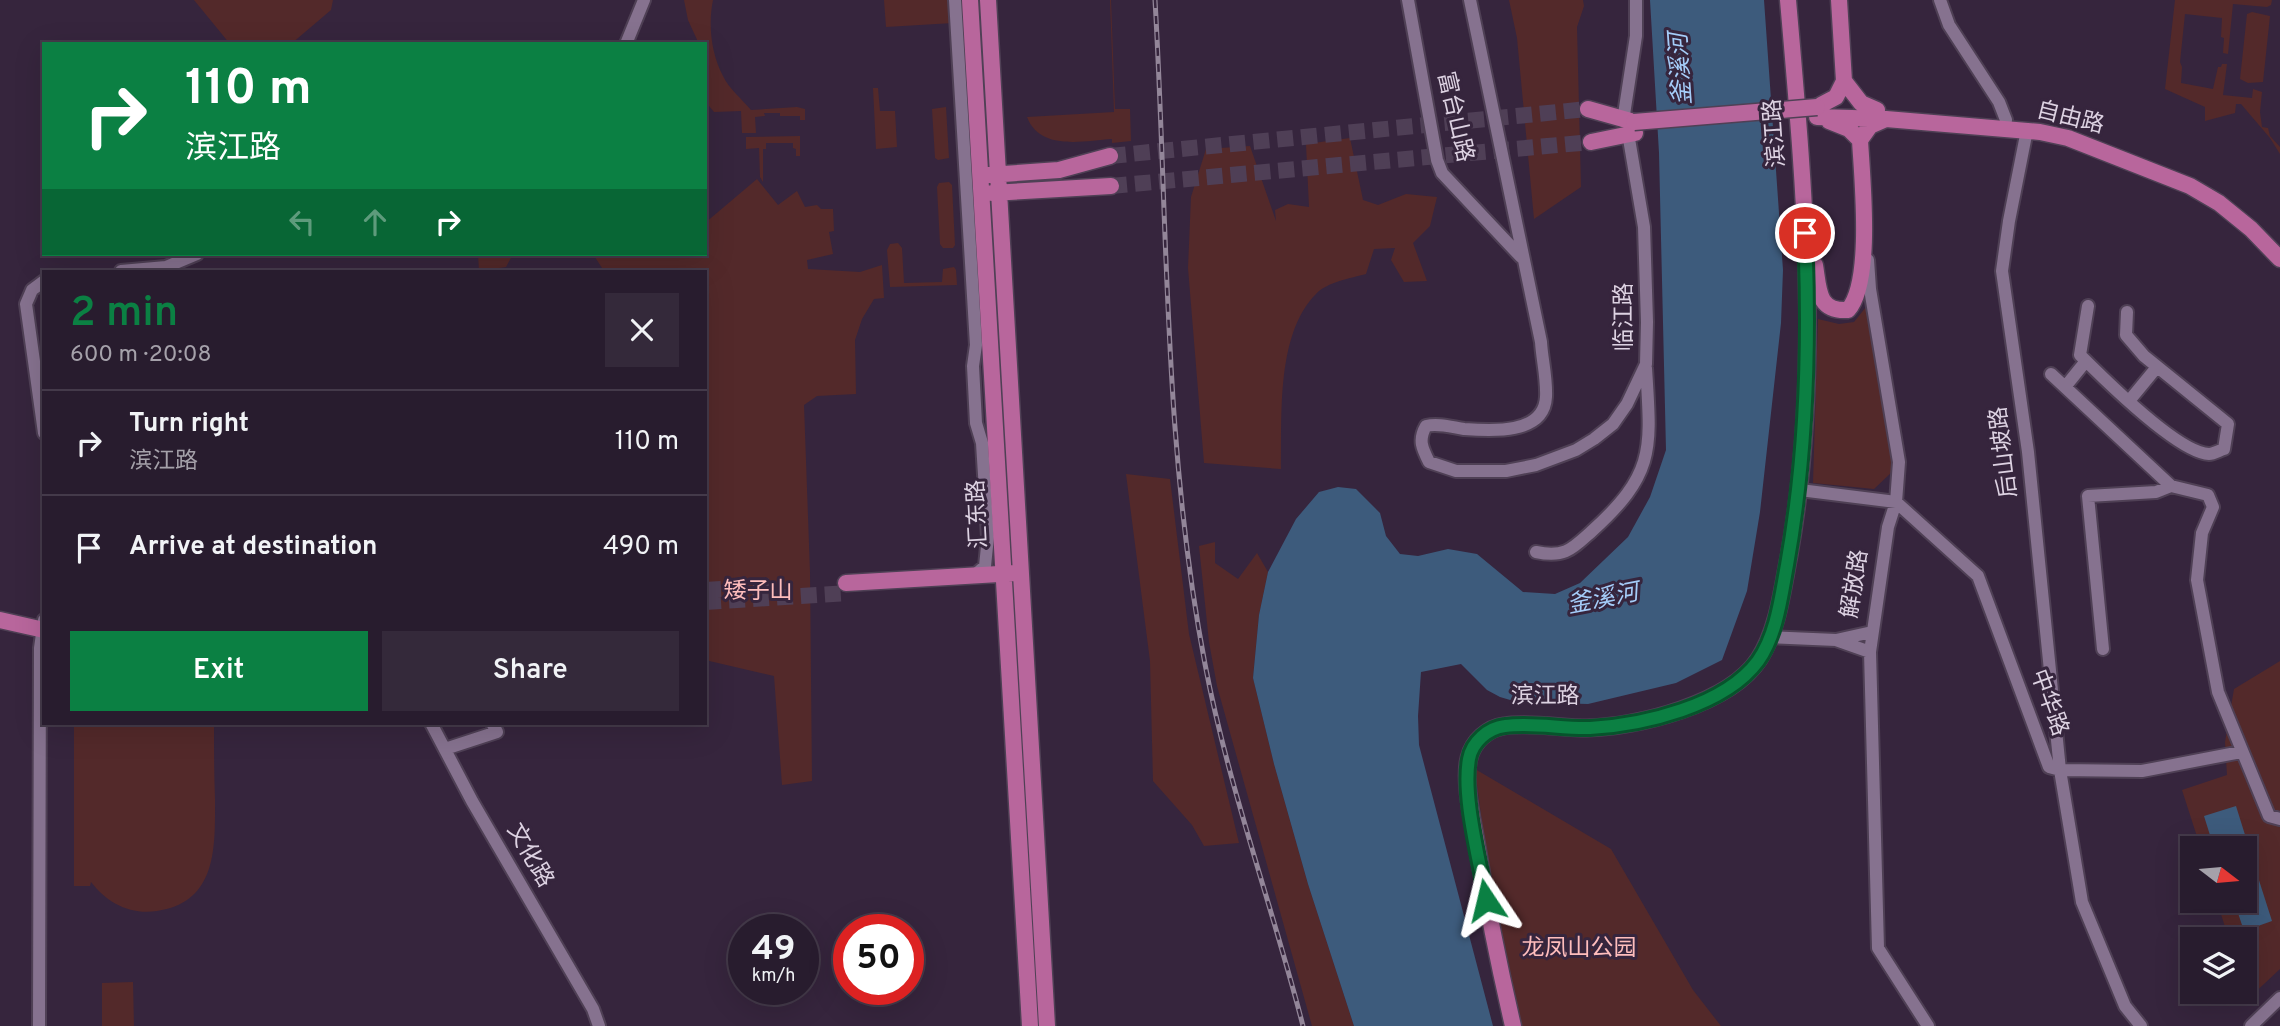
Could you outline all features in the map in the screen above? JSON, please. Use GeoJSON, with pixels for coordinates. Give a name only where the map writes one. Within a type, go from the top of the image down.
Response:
{"type":"FeatureCollection","features":[{"type":"Feature","properties":{"kind":"main road","name":"汇东路"},"geometry":{"type":"LineString","coordinates":[[970,0],[1046,1026]]}},
{"type":"Feature","properties":{"kind":"main road","name":"汇东路"},"geometry":{"type":"LineString","coordinates":[[988,0],[1000,193],[1030,1026]]}},
{"type":"Feature","properties":{"kind":"main road","name":"滨江路"},"geometry":{"type":"LineString","coordinates":[[1513,1026],[1495,952],[1469,797],[1469,757],[1482,734],[1504,726],[1602,726],[1638,721],[1695,706],[1729,688],[1758,661],[1779,612],[1800,490],[1809,324],[1799,130],[1788,0]]}},
{"type":"Feature","properties":{"kind":"main road"},"geometry":{"type":"LineString","coordinates":[[1839,0],[1844,81],[1836,97],[1817,112],[1849,129],[1860,140],[1881,114],[1861,103],[1844,81]]}},
{"type":"Feature","properties":{"kind":"main road"},"geometry":{"type":"LineString","coordinates":[[1588,108],[1630,127]]}},
{"type":"Feature","properties":{"kind":"main road","name":"自由路"},"geometry":{"type":"LineString","coordinates":[[1591,142],[1630,127],[1817,112],[2041,123],[2071,130],[2194,178],[2258,221],[2280,244]]}},
{"type":"Feature","properties":{"kind":"main road","name":"自由路"},"geometry":{"type":"LineString","coordinates":[[1881,114],[2028,131],[2094,146],[2190,186],[2219,203],[2251,229],[2280,259]]}},
{"type":"Feature","properties":{"kind":"main road","name":"解放路"},"geometry":{"type":"LineString","coordinates":[[1860,140],[1865,218]]}},
{"type":"Feature","properties":{"kind":"main road"},"geometry":{"type":"LineString","coordinates":[[981,176],[1059,170],[1105,157],[1097,163],[1096,175],[1107,186],[983,194]]}},
{"type":"Feature","properties":{"kind":"main road"},"geometry":{"type":"LineString","coordinates":[[1805,233],[1814,260],[1821,299],[1828,307],[1848,310],[1854,302],[1860,283],[1865,218]]}},
{"type":"Feature","properties":{"kind":"main road"},"geometry":{"type":"LineString","coordinates":[[975,575],[1014,578],[847,588],[975,575]]}},
{"type":"Feature","properties":{"kind":"main road"},"geometry":{"type":"LineString","coordinates":[[0,611],[42,626]]}},
{"type":"Feature","properties":{"kind":"main road"},"geometry":{"type":"LineString","coordinates":[[0,620],[42,627]]}},
{"type":"Feature","properties":{"kind":"main road","name":"滨江路"},"geometry":{"type":"LineString","coordinates":[[1506,1026],[1488,953],[1461,796],[1461,755],[1477,729],[1503,718],[1589,720],[1632,715],[1690,699],[1725,682],[1769,637]]}},
{"type":"Feature","properties":{"kind":"street"},"geometry":{"type":"LineString","coordinates":[[627,42],[644,0]]}},
{"type":"Feature","properties":{"kind":"street"},"geometry":{"type":"LineString","coordinates":[[955,0],[976,345],[973,366],[976,423],[982,443],[988,537],[985,566],[975,575]]}},
{"type":"Feature","properties":{"kind":"street","name":"富台山路"},"geometry":{"type":"LineString","coordinates":[[1408,0],[1437,160],[1443,173],[1521,257]]}},
{"type":"Feature","properties":{"kind":"street"},"geometry":{"type":"LineString","coordinates":[[1470,0],[1521,257]]}},
{"type":"Feature","properties":{"kind":"street","name":"临江路"},"geometry":{"type":"LineString","coordinates":[[1521,257],[1541,342],[1546,398],[1542,413],[1528,425],[1498,429],[1467,429],[1434,424],[1426,426],[1420,436],[1422,449],[1429,462],[1442,468],[1456,471],[1506,471],[1536,465],[1576,450],[1614,424],[1638,386],[1646,364],[1647,322],[1644,227],[1630,127],[1636,0]]}},
{"type":"Feature","properties":{"kind":"street"},"geometry":{"type":"LineString","coordinates":[[1940,0],[1949,25],[1999,102],[2006,120]]}},
{"type":"Feature","properties":{"kind":"street","name":"后山坡路"},"geometry":{"type":"LineString","coordinates":[[2028,131],[2009,220],[2002,271],[2028,452],[2060,770],[2082,902],[2125,1006],[2141,1026]]}},
{"type":"Feature","properties":{"kind":"street","name":"解放路"},"geometry":{"type":"LineString","coordinates":[[1865,218],[1870,289],[1899,463],[1896,502],[1888,527],[1870,652],[1878,948],[1927,1026]]}},
{"type":"Feature","properties":{"kind":"street"},"geometry":{"type":"LineString","coordinates":[[132,270],[166,267],[192,256]]}},
{"type":"Feature","properties":{"kind":"street"},"geometry":{"type":"LineString","coordinates":[[42,282],[32,290],[26,304],[42,419]]}},
{"type":"Feature","properties":{"kind":"street"},"geometry":{"type":"LineString","coordinates":[[2088,306],[2080,355],[2129,401],[2185,446],[2210,454],[2224,449],[2228,424],[2157,367],[2126,335],[2127,312]]}},
{"type":"Feature","properties":{"kind":"street"},"geometry":{"type":"LineString","coordinates":[[2065,387],[2087,361]]}},
{"type":"Feature","properties":{"kind":"street"},"geometry":{"type":"LineString","coordinates":[[1536,552],[1551,555],[1572,550],[1614,512],[1639,479],[1649,439],[1646,364]]}},
{"type":"Feature","properties":{"kind":"street"},"geometry":{"type":"LineString","coordinates":[[2129,401],[2157,367]]}},
{"type":"Feature","properties":{"kind":"street"},"geometry":{"type":"LineString","coordinates":[[2051,374],[2171,486],[2208,495],[2213,507],[2202,533],[2197,580],[2218,692],[2269,816],[2280,819]]}},
{"type":"Feature","properties":{"kind":"street"},"geometry":{"type":"LineString","coordinates":[[2103,649],[2088,496],[2156,492],[2171,486]]}},
{"type":"Feature","properties":{"kind":"street"},"geometry":{"type":"LineString","coordinates":[[1800,490],[1896,502]]}},
{"type":"Feature","properties":{"kind":"street","name":"中华路"},"geometry":{"type":"LineString","coordinates":[[1896,502],[1978,576],[2049,766],[2060,770],[2142,771],[2241,752]]}},
{"type":"Feature","properties":{"kind":"street"},"geometry":{"type":"LineString","coordinates":[[1769,637],[1836,640],[1872,632]]}},
{"type":"Feature","properties":{"kind":"street"},"geometry":{"type":"LineString","coordinates":[[39,1026],[42,634]]}},
{"type":"Feature","properties":{"kind":"street"},"geometry":{"type":"LineString","coordinates":[[1836,640],[1870,652]]}},
{"type":"Feature","properties":{"kind":"street","name":"文化路"},"geometry":{"type":"LineString","coordinates":[[432,725],[472,801],[593,1009],[599,1026]]}},
{"type":"Feature","properties":{"kind":"street"},"geometry":{"type":"LineString","coordinates":[[445,749],[497,732],[493,725]]}},
{"type":"Feature","properties":{"kind":"street"},"geometry":{"type":"LineString","coordinates":[[2251,1026],[2280,998]]}},
{"type":"Feature","properties":{"kind":"green space"},"geometry":{"type":"Polygon","coordinates":[[[194,0],[333,0],[331,10],[293,42],[228,42],[194,0]]]}},
{"type":"Feature","properties":{"kind":"green space"},"geometry":{"type":"Polygon","coordinates":[[[684,0],[713,0],[713,49],[719,67],[732,90],[751,110],[797,107],[805,109],[805,120],[800,120],[800,116],[764,113],[765,116],[755,117],[756,133],[742,133],[741,111],[714,112],[707,103],[707,42],[698,42],[688,20],[684,0]]]}},
{"type":"Feature","properties":{"kind":"green space"},"geometry":{"type":"Polygon","coordinates":[[[884,0],[951,0],[953,23],[886,27],[884,0]]]}},
{"type":"Feature","properties":{"kind":"green space"},"geometry":{"type":"Polygon","coordinates":[[[1110,0],[1115,109],[1130,109],[1131,141],[1112,143],[1112,139],[1064,142],[1042,135],[1033,128],[1027,117],[1114,112],[1110,0]]]}},
{"type":"Feature","properties":{"kind":"green space"},"geometry":{"type":"Polygon","coordinates":[[[1509,0],[1583,0],[1584,6],[1577,27],[1581,187],[1534,219],[1517,38],[1509,0]]]}},
{"type":"Feature","properties":{"kind":"green space"},"geometry":{"type":"Polygon","coordinates":[[[2175,0],[2272,0],[2267,7],[2233,4],[2228,54],[2223,53],[2222,18],[2185,14],[2180,62],[2181,83],[2213,89],[2218,67],[2227,64],[2223,95],[2252,98],[2253,89],[2262,92],[2262,127],[2268,128],[2270,136],[2280,147],[2280,154],[2241,104],[2236,104],[2235,113],[2205,121],[2205,107],[2165,89],[2175,0]]]}},
{"type":"Feature","properties":{"kind":"green space"},"geometry":{"type":"Polygon","coordinates":[[[2252,12],[2270,16],[2263,82],[2248,83],[2240,79],[2247,14],[2252,12]]]}},
{"type":"Feature","properties":{"kind":"green space"},"geometry":{"type":"Polygon","coordinates":[[[873,88],[878,88],[880,111],[895,111],[897,147],[876,149],[873,88]]]}},
{"type":"Feature","properties":{"kind":"green space"},"geometry":{"type":"Polygon","coordinates":[[[946,107],[949,158],[938,160],[935,158],[932,109],[946,107]]]}},
{"type":"Feature","properties":{"kind":"green space"},"geometry":{"type":"Polygon","coordinates":[[[800,136],[800,156],[796,156],[793,143],[766,143],[766,149],[763,149],[763,182],[760,177],[759,148],[746,149],[746,137],[800,136]]]}},
{"type":"Feature","properties":{"kind":"green space"},"geometry":{"type":"Polygon","coordinates":[[[1350,138],[1363,200],[1378,205],[1406,194],[1437,197],[1430,226],[1413,243],[1427,281],[1404,282],[1391,260],[1395,248],[1374,249],[1366,274],[1326,286],[1316,294],[1303,311],[1288,353],[1282,401],[1281,469],[1204,463],[1188,268],[1191,197],[1206,149],[1250,146],[1276,221],[1275,210],[1288,204],[1309,207],[1306,144],[1350,138]]]}},
{"type":"Feature","properties":{"kind":"green space","name":"矮子山"},"geometry":{"type":"Polygon","coordinates":[[[757,179],[778,205],[797,191],[805,207],[817,205],[821,209],[833,209],[834,231],[829,232],[833,254],[807,260],[808,269],[860,272],[882,265],[884,298],[874,299],[862,319],[855,340],[856,394],[817,396],[804,405],[810,572],[812,781],[782,785],[774,676],[707,660],[707,270],[603,270],[594,256],[707,256],[707,221],[757,179]]]}},
{"type":"Feature","properties":{"kind":"green space"},"geometry":{"type":"Polygon","coordinates":[[[949,182],[952,185],[955,245],[953,248],[943,248],[940,244],[937,187],[939,183],[949,182]]]}},
{"type":"Feature","properties":{"kind":"green space"},"geometry":{"type":"Polygon","coordinates":[[[898,243],[902,248],[904,283],[942,282],[943,269],[954,267],[957,285],[890,287],[887,250],[890,244],[898,243]]]}},
{"type":"Feature","properties":{"kind":"green space"},"geometry":{"type":"Polygon","coordinates":[[[478,256],[512,256],[506,267],[479,270],[478,256]]]}},
{"type":"Feature","properties":{"kind":"green space"},"geometry":{"type":"Polygon","coordinates":[[[1866,307],[1893,471],[1874,489],[1813,483],[1818,319],[1839,324],[1854,322],[1866,307]]]}},
{"type":"Feature","properties":{"kind":"green space"},"geometry":{"type":"Polygon","coordinates":[[[1126,474],[1170,479],[1189,634],[1239,843],[1204,846],[1192,825],[1153,781],[1150,661],[1126,474]]]}},
{"type":"Feature","properties":{"kind":"green space"},"geometry":{"type":"Polygon","coordinates":[[[1215,542],[1215,563],[1238,579],[1257,553],[1268,572],[1259,615],[1253,678],[1308,884],[1354,1026],[1312,1026],[1217,686],[1209,642],[1199,546],[1215,542]]]}},
{"type":"Feature","properties":{"kind":"green space"},"geometry":{"type":"Polygon","coordinates":[[[2280,661],[2280,969],[2257,991],[2257,927],[2225,927],[2221,914],[2258,914],[2258,836],[2197,836],[2182,790],[2227,775],[2225,742],[2234,689],[2280,661]]]}},
{"type":"Feature","properties":{"kind":"green space"},"geometry":{"type":"Polygon","coordinates":[[[74,725],[214,725],[213,853],[202,884],[192,896],[177,906],[147,912],[120,906],[104,896],[91,882],[90,886],[74,886],[74,725]]]}},
{"type":"Feature","properties":{"kind":"green space","name":"龙凤山公园"},"geometry":{"type":"Polygon","coordinates":[[[1475,769],[1611,849],[1693,990],[1721,1026],[1521,1026],[1499,953],[1475,769]]]}},
{"type":"Feature","properties":{"kind":"green space"},"geometry":{"type":"Polygon","coordinates":[[[133,982],[134,1026],[102,1026],[102,983],[133,982]]]}},
{"type":"Feature","properties":{"kind":"water","name":"釜溪河"},"geometry":{"type":"Polygon","coordinates":[[[1650,0],[1764,0],[1783,270],[1781,323],[1760,512],[1747,591],[1722,660],[1676,683],[1588,704],[1517,702],[1487,690],[1461,664],[1421,672],[1419,745],[1493,1026],[1354,1026],[1308,884],[1253,678],[1259,615],[1268,572],[1296,519],[1319,492],[1338,487],[1356,489],[1380,513],[1386,536],[1400,554],[1418,556],[1448,549],[1477,554],[1523,592],[1555,594],[1580,583],[1628,537],[1650,497],[1666,450],[1659,153],[1650,0]]]}},
{"type":"Feature","properties":{"kind":"water"},"geometry":{"type":"Polygon","coordinates":[[[2236,806],[2245,836],[2210,836],[2204,816],[2236,806]]]}},
{"type":"Feature","properties":{"kind":"water"},"geometry":{"type":"Polygon","coordinates":[[[2258,877],[2272,921],[2255,927],[2243,927],[2238,914],[2258,914],[2258,877]]]}},
{"type":"Feature","properties":{"kind":"tunnel"},"geometry":{"type":"LineString","coordinates":[[1110,156],[1588,109]]}},
{"type":"Feature","properties":{"kind":"tunnel"},"geometry":{"type":"LineString","coordinates":[[1111,186],[1591,142]]}},
{"type":"Feature","properties":{"kind":"tunnel"},"geometry":{"type":"LineString","coordinates":[[707,590],[774,586]]}},
{"type":"Feature","properties":{"kind":"tunnel"},"geometry":{"type":"LineString","coordinates":[[707,602],[847,593]]}},
{"type":"Feature","properties":{"kind":"railway"},"geometry":{"type":"LineString","coordinates":[[1155,0],[1174,416],[1191,582],[1205,664],[1226,755],[1303,1026]]}},
{"type":"Feature","properties":{"kind":"route"},"geometry":{"type":"LineString","coordinates":[[1486,900],[1469,797],[1469,757],[1482,734],[1504,726],[1590,728],[1638,721],[1695,706],[1729,688],[1758,661],[1779,612],[1800,490],[1809,324],[1805,233]]}}]}
